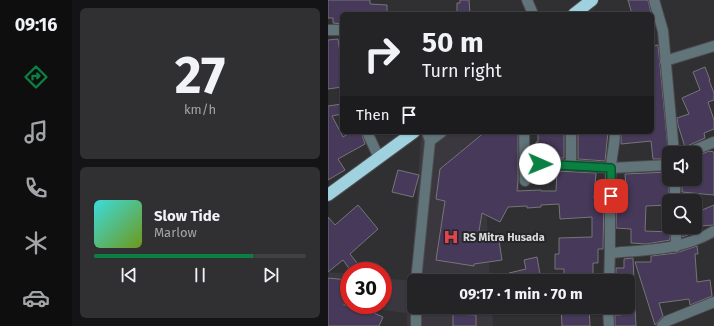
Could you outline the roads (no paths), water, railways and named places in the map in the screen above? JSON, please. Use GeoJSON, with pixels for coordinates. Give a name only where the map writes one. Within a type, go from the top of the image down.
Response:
{"type":"FeatureCollection","features":[{"type":"Feature","properties":{"kind":"highway"},"geometry":{"type":"LineString","coordinates":[[577,12],[592,0]]}},
{"type":"Feature","properties":{"kind":"highway"},"geometry":{"type":"LineString","coordinates":[[328,195],[411,134]]}},
{"type":"Feature","properties":{"kind":"street"},"geometry":{"type":"LineString","coordinates":[[528,0],[532,12]]}},
{"type":"Feature","properties":{"kind":"street"},"geometry":{"type":"LineString","coordinates":[[654,0],[663,31],[673,146]]}},
{"type":"Feature","properties":{"kind":"street"},"geometry":{"type":"LineString","coordinates":[[328,30],[340,30]]}},
{"type":"Feature","properties":{"kind":"street"},"geometry":{"type":"LineString","coordinates":[[665,61],[714,46]]}},
{"type":"Feature","properties":{"kind":"street"},"geometry":{"type":"LineString","coordinates":[[368,134],[378,158]]}},
{"type":"Feature","properties":{"kind":"street"},"geometry":{"type":"LineString","coordinates":[[524,134],[525,181]]}},
{"type":"Feature","properties":{"kind":"street"},"geometry":{"type":"LineString","coordinates":[[571,165],[572,134]]}},
{"type":"Feature","properties":{"kind":"street"},"geometry":{"type":"LineString","coordinates":[[610,274],[611,253],[611,168],[615,134]]}},
{"type":"Feature","properties":{"kind":"street"},"geometry":{"type":"LineString","coordinates":[[417,274],[428,136]]}},
{"type":"Feature","properties":{"kind":"street"},"geometry":{"type":"LineString","coordinates":[[702,147],[714,142]]}},
{"type":"Feature","properties":{"kind":"street"},"geometry":{"type":"LineString","coordinates":[[524,164],[611,168],[662,165]]}},
{"type":"Feature","properties":{"kind":"street"},"geometry":{"type":"LineString","coordinates":[[611,253],[676,247],[704,237],[714,231]]}},
{"type":"Feature","properties":{"kind":"street"},"geometry":{"type":"LineString","coordinates":[[676,234],[676,247]]}},
{"type":"Feature","properties":{"kind":"street"},"geometry":{"type":"LineString","coordinates":[[662,326],[667,321],[714,302]]}},
{"type":"Feature","properties":{"kind":"street"},"geometry":{"type":"LineString","coordinates":[[416,314],[416,326]]}},
{"type":"Feature","properties":{"kind":"street"},"geometry":{"type":"LineString","coordinates":[[608,314],[608,326]]}},
{"type":"Feature","properties":{"kind":"place","name":"RS Mitra Husada"},"geometry":{"type":"Point","coordinates":[451,237]}}]}
